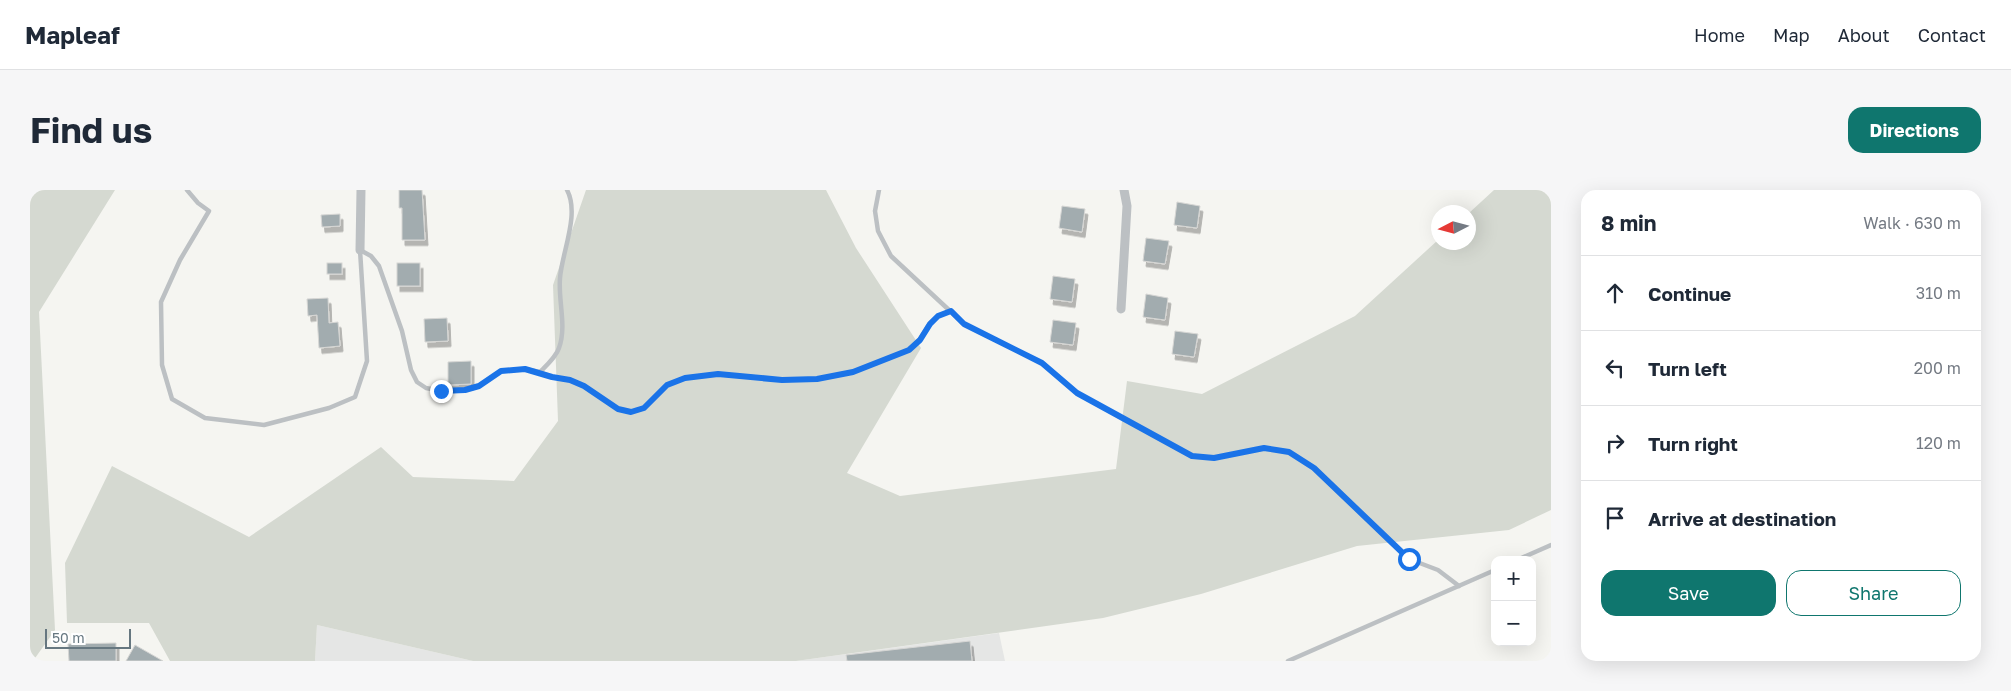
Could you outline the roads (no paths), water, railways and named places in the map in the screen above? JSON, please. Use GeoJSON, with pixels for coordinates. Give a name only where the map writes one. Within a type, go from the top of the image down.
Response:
{"type":"FeatureCollection","features":[{"type":"Feature","properties":{"kind":"street"},"geometry":{"type":"LineString","coordinates":[[360,250],[361,190]]}},
{"type":"Feature","properties":{"kind":"street"},"geometry":{"type":"LineString","coordinates":[[1121,309],[1127,206],[1124,190]]}},
{"type":"Feature","properties":{"kind":"lane"},"geometry":{"type":"LineString","coordinates":[[187,190],[198,204],[210,210],[180,260],[161,302],[162,365],[172,399],[205,418],[264,425],[329,408],[355,397],[367,361],[360,250]]}},
{"type":"Feature","properties":{"kind":"lane"},"geometry":{"type":"LineString","coordinates":[[540,372],[551,362],[559,349],[562,332],[560,277],[571,211],[570,195],[567,190]]}},
{"type":"Feature","properties":{"kind":"lane"},"geometry":{"type":"LineString","coordinates":[[879,190],[875,211],[878,231],[892,256],[964,324],[1042,363],[1077,393],[1192,456],[1214,458],[1264,448],[1289,452],[1314,468],[1409,559],[1438,570],[1459,586]]}},
{"type":"Feature","properties":{"kind":"lane"},"geometry":{"type":"LineString","coordinates":[[360,250],[371,256],[380,266],[402,331],[411,370],[416,382],[426,388],[441,391],[465,390],[479,386],[501,371],[525,369],[570,380],[584,386],[618,409],[631,412],[644,408],[667,385],[685,378],[718,374],[782,380],[817,379],[853,372],[909,350],[920,340],[930,324],[938,316],[951,311]]}},
{"type":"Feature","properties":{"kind":"lane"},"geometry":{"type":"LineString","coordinates":[[1527,556],[1551,545]]}},
{"type":"Feature","properties":{"kind":"lane"},"geometry":{"type":"LineString","coordinates":[[1288,661],[1491,572]]}}]}
